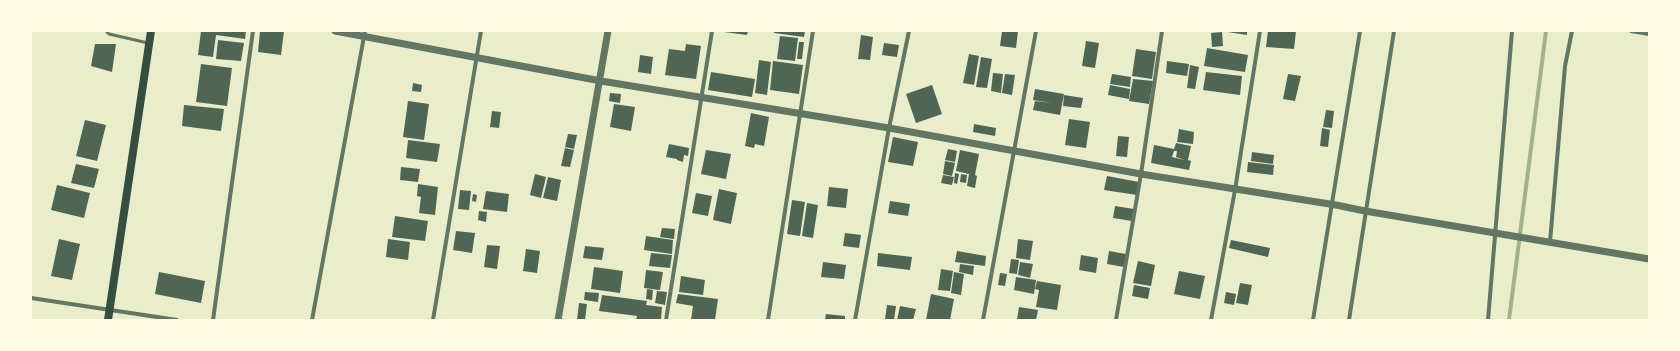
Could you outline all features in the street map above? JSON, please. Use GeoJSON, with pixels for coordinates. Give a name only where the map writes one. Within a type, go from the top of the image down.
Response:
{"type":"FeatureCollection","features":[{"type":"Feature","properties":{"kind":"main road"},"geometry":{"type":"LineString","coordinates":[[108,320],[151,31]]}},
{"type":"Feature","properties":{"kind":"street"},"geometry":{"type":"LineString","coordinates":[[213,320],[253,31]]}},
{"type":"Feature","properties":{"kind":"street"},"geometry":{"type":"LineString","coordinates":[[335,31],[365,34],[476,59],[601,81],[1014,149],[1141,174],[1496,232],[1649,259]]}},
{"type":"Feature","properties":{"kind":"street"},"geometry":{"type":"LineString","coordinates":[[434,320],[481,31]]}},
{"type":"Feature","properties":{"kind":"street"},"geometry":{"type":"LineString","coordinates":[[558,320],[601,81],[608,31]]}},
{"type":"Feature","properties":{"kind":"street"},"geometry":{"type":"LineString","coordinates":[[666,320],[712,31]]}},
{"type":"Feature","properties":{"kind":"street"},"geometry":{"type":"LineString","coordinates":[[768,320],[814,31]]}},
{"type":"Feature","properties":{"kind":"street"},"geometry":{"type":"LineString","coordinates":[[855,320],[889,128],[909,31]]}},
{"type":"Feature","properties":{"kind":"street"},"geometry":{"type":"LineString","coordinates":[[983,320],[1036,31]]}},
{"type":"Feature","properties":{"kind":"street"},"geometry":{"type":"LineString","coordinates":[[1116,320],[1141,174],[1162,31]]}},
{"type":"Feature","properties":{"kind":"street"},"geometry":{"type":"LineString","coordinates":[[1212,320],[1235,190],[1260,31]]}},
{"type":"Feature","properties":{"kind":"street"},"geometry":{"type":"LineString","coordinates":[[1313,320],[1333,205],[1360,31]]}},
{"type":"Feature","properties":{"kind":"street"},"geometry":{"type":"LineString","coordinates":[[1349,320],[1394,31]]}},
{"type":"Feature","properties":{"kind":"street"},"geometry":{"type":"LineString","coordinates":[[1488,320],[1512,31]]}},
{"type":"Feature","properties":{"kind":"street"},"geometry":{"type":"LineString","coordinates":[[1550,242],[1565,66],[1572,31]]}},
{"type":"Feature","properties":{"kind":"street"},"geometry":{"type":"LineString","coordinates":[[1631,31],[1649,34]]}},
{"type":"Feature","properties":{"kind":"street"},"geometry":{"type":"LineString","coordinates":[[312,320],[365,34]]}},
{"type":"Feature","properties":{"kind":"street"},"geometry":{"type":"LineString","coordinates":[[31,298],[177,320]]}},
{"type":"Feature","properties":{"kind":"lane"},"geometry":{"type":"LineString","coordinates":[[106,31],[109,34],[149,43]]}},
{"type":"Feature","properties":{"kind":"building"},"geometry":{"type":"Polygon","coordinates":[[[201,31],[246,31],[245,39],[216,35],[213,57],[198,55],[201,31]]]}},
{"type":"Feature","properties":{"kind":"building"},"geometry":{"type":"Polygon","coordinates":[[[260,31],[284,31],[281,55],[258,52],[260,31]]]}},
{"type":"Feature","properties":{"kind":"building"},"geometry":{"type":"Polygon","coordinates":[[[724,31],[748,31],[747,35],[724,31]]]}},
{"type":"Feature","properties":{"kind":"building"},"geometry":{"type":"Polygon","coordinates":[[[774,31],[805,31],[804,37],[774,33],[774,31]]]}},
{"type":"Feature","properties":{"kind":"building"},"geometry":{"type":"Polygon","coordinates":[[[1002,31],[1018,31],[1016,48],[1000,46],[1002,31]]]}},
{"type":"Feature","properties":{"kind":"building"},"geometry":{"type":"Polygon","coordinates":[[[1221,31],[1247,31],[1247,35],[1221,31]]]}},
{"type":"Feature","properties":{"kind":"building"},"geometry":{"type":"Polygon","coordinates":[[[1268,31],[1296,31],[1294,49],[1266,47],[1268,31]]]}},
{"type":"Feature","properties":{"kind":"building"},"geometry":{"type":"Polygon","coordinates":[[[1222,32],[1223,46],[1212,47],[1211,33],[1222,32]]]}},
{"type":"Feature","properties":{"kind":"building"},"geometry":{"type":"Polygon","coordinates":[[[861,35],[873,37],[870,60],[858,59],[861,35]]]}},
{"type":"Feature","properties":{"kind":"building"},"geometry":{"type":"Polygon","coordinates":[[[780,36],[798,38],[795,61],[777,59],[780,36]]]}},
{"type":"Feature","properties":{"kind":"building"},"geometry":{"type":"Polygon","coordinates":[[[218,40],[244,43],[241,61],[216,59],[218,40]]]}},
{"type":"Feature","properties":{"kind":"building"},"geometry":{"type":"Polygon","coordinates":[[[1086,41],[1099,43],[1095,68],[1082,66],[1086,41]]]}},
{"type":"Feature","properties":{"kind":"building"},"geometry":{"type":"Polygon","coordinates":[[[799,42],[804,42],[802,59],[797,59],[799,42]]]}},
{"type":"Feature","properties":{"kind":"building"},"geometry":{"type":"Polygon","coordinates":[[[884,43],[899,45],[897,57],[882,55],[884,43]]]}},
{"type":"Feature","properties":{"kind":"building"},"geometry":{"type":"Polygon","coordinates":[[[95,44],[116,44],[112,72],[91,66],[95,44]]]}},
{"type":"Feature","properties":{"kind":"building"},"geometry":{"type":"Polygon","coordinates":[[[686,44],[701,46],[696,79],[665,75],[669,49],[685,51],[686,44]]]}},
{"type":"Feature","properties":{"kind":"building"},"geometry":{"type":"Polygon","coordinates":[[[1207,48],[1248,55],[1245,72],[1204,66],[1207,48]]]}},
{"type":"Feature","properties":{"kind":"building"},"geometry":{"type":"Polygon","coordinates":[[[1136,49],[1156,52],[1152,79],[1132,76],[1136,49]]]}},
{"type":"Feature","properties":{"kind":"building"},"geometry":{"type":"Polygon","coordinates":[[[969,54],[979,56],[974,85],[963,83],[969,54]]]}},
{"type":"Feature","properties":{"kind":"building"},"geometry":{"type":"Polygon","coordinates":[[[640,55],[653,57],[651,74],[638,72],[640,55]]]}},
{"type":"Feature","properties":{"kind":"building"},"geometry":{"type":"Polygon","coordinates":[[[981,57],[992,59],[987,88],[976,87],[981,57]]]}},
{"type":"Feature","properties":{"kind":"building"},"geometry":{"type":"Polygon","coordinates":[[[759,60],[771,62],[767,95],[755,93],[759,60]]]}},
{"type":"Feature","properties":{"kind":"building"},"geometry":{"type":"Polygon","coordinates":[[[773,61],[803,65],[799,94],[770,90],[773,61]]]}},
{"type":"Feature","properties":{"kind":"building"},"geometry":{"type":"Polygon","coordinates":[[[1167,61],[1189,64],[1187,76],[1166,73],[1167,61]]]}},
{"type":"Feature","properties":{"kind":"building"},"geometry":{"type":"Polygon","coordinates":[[[201,64],[232,68],[227,106],[196,102],[201,64]]]}},
{"type":"Feature","properties":{"kind":"building"},"geometry":{"type":"Polygon","coordinates":[[[1190,65],[1199,67],[1195,89],[1187,88],[1190,65]]]}},
{"type":"Feature","properties":{"kind":"building"},"geometry":{"type":"Polygon","coordinates":[[[711,72],[755,79],[752,97],[708,90],[711,72]]]}},
{"type":"Feature","properties":{"kind":"building"},"geometry":{"type":"Polygon","coordinates":[[[1206,72],[1242,76],[1240,95],[1203,90],[1206,72]]]}},
{"type":"Feature","properties":{"kind":"building"},"geometry":{"type":"Polygon","coordinates":[[[993,73],[1003,74],[1001,93],[991,91],[993,73]]]}},
{"type":"Feature","properties":{"kind":"building"},"geometry":{"type":"Polygon","coordinates":[[[1005,74],[1015,75],[1012,95],[1002,93],[1005,74]]]}},
{"type":"Feature","properties":{"kind":"building"},"geometry":{"type":"Polygon","coordinates":[[[1112,74],[1131,77],[1130,87],[1110,84],[1112,74]]]}},
{"type":"Feature","properties":{"kind":"building"},"geometry":{"type":"Polygon","coordinates":[[[1288,74],[1301,76],[1295,101],[1283,99],[1288,74]]]}},
{"type":"Feature","properties":{"kind":"building"},"geometry":{"type":"Polygon","coordinates":[[[1133,79],[1153,81],[1149,104],[1129,101],[1133,79]]]}},
{"type":"Feature","properties":{"kind":"building"},"geometry":{"type":"Polygon","coordinates":[[[413,83],[422,85],[421,92],[412,91],[413,83]]]}},
{"type":"Feature","properties":{"kind":"building"},"geometry":{"type":"Polygon","coordinates":[[[932,85],[942,114],[916,123],[906,94],[932,85]]]}},
{"type":"Feature","properties":{"kind":"building"},"geometry":{"type":"Polygon","coordinates":[[[1110,85],[1130,89],[1129,99],[1108,95],[1110,85]]]}},
{"type":"Feature","properties":{"kind":"building"},"geometry":{"type":"Polygon","coordinates":[[[1035,89],[1064,94],[1060,115],[1033,110],[1035,101],[1052,103],[1033,100],[1035,89]]]}},
{"type":"Feature","properties":{"kind":"building"},"geometry":{"type":"Polygon","coordinates":[[[610,93],[621,94],[620,103],[609,101],[610,93]]]}},
{"type":"Feature","properties":{"kind":"building"},"geometry":{"type":"Polygon","coordinates":[[[1064,95],[1083,98],[1081,108],[1063,106],[1064,95]]]}},
{"type":"Feature","properties":{"kind":"building"},"geometry":{"type":"Polygon","coordinates":[[[408,101],[429,104],[424,140],[403,137],[408,101]]]}},
{"type":"Feature","properties":{"kind":"building"},"geometry":{"type":"Polygon","coordinates":[[[614,104],[635,107],[631,131],[610,127],[614,104]]]}},
{"type":"Feature","properties":{"kind":"building"},"geometry":{"type":"Polygon","coordinates":[[[184,105],[224,109],[221,131],[182,126],[184,105]]]}},
{"type":"Feature","properties":{"kind":"building"},"geometry":{"type":"Polygon","coordinates":[[[1326,110],[1334,111],[1332,128],[1323,127],[1326,110]]]}},
{"type":"Feature","properties":{"kind":"building"},"geometry":{"type":"Polygon","coordinates":[[[492,111],[501,112],[499,128],[490,127],[492,111]]]}},
{"type":"Feature","properties":{"kind":"building"},"geometry":{"type":"Polygon","coordinates":[[[751,113],[769,117],[764,146],[755,144],[754,148],[745,146],[751,113]]]}},
{"type":"Feature","properties":{"kind":"building"},"geometry":{"type":"Polygon","coordinates":[[[1069,119],[1090,122],[1086,148],[1065,145],[1069,119]]]}},
{"type":"Feature","properties":{"kind":"building"},"geometry":{"type":"Polygon","coordinates":[[[85,120],[106,125],[97,161],[76,156],[85,120]]]}},
{"type":"Feature","properties":{"kind":"building"},"geometry":{"type":"Polygon","coordinates":[[[974,124],[996,128],[995,136],[973,132],[974,124]]]}},
{"type":"Feature","properties":{"kind":"building"},"geometry":{"type":"Polygon","coordinates":[[[1322,128],[1330,130],[1328,147],[1320,146],[1322,128]]]}},
{"type":"Feature","properties":{"kind":"building"},"geometry":{"type":"Polygon","coordinates":[[[1179,129],[1194,132],[1193,144],[1177,142],[1179,129]]]}},
{"type":"Feature","properties":{"kind":"building"},"geometry":{"type":"Polygon","coordinates":[[[568,134],[577,135],[574,149],[565,147],[568,134]]]}},
{"type":"Feature","properties":{"kind":"building"},"geometry":{"type":"Polygon","coordinates":[[[1118,136],[1129,137],[1127,157],[1116,156],[1118,136]]]}},
{"type":"Feature","properties":{"kind":"building"},"geometry":{"type":"Polygon","coordinates":[[[893,137],[918,142],[913,166],[888,162],[893,137]]]}},
{"type":"Feature","properties":{"kind":"building"},"geometry":{"type":"Polygon","coordinates":[[[408,140],[440,144],[437,162],[406,158],[408,140]]]}},
{"type":"Feature","properties":{"kind":"building"},"geometry":{"type":"Polygon","coordinates":[[[1176,143],[1191,146],[1188,160],[1191,161],[1189,170],[1151,163],[1154,145],[1174,149],[1176,143]],[[1174,151],[1172,157],[1185,160],[1176,157],[1177,151],[1174,151]]]}},
{"type":"Feature","properties":{"kind":"building"},"geometry":{"type":"Polygon","coordinates":[[[669,144],[689,148],[688,156],[684,155],[683,162],[666,157],[669,144]]]}},
{"type":"Feature","properties":{"kind":"building"},"geometry":{"type":"Polygon","coordinates":[[[565,148],[574,150],[570,167],[561,166],[565,148]]]}},
{"type":"Feature","properties":{"kind":"building"},"geometry":{"type":"Polygon","coordinates":[[[948,149],[957,151],[955,162],[945,160],[948,149]]]}},
{"type":"Feature","properties":{"kind":"building"},"geometry":{"type":"Polygon","coordinates":[[[706,150],[731,154],[726,179],[701,174],[706,150]]]}},
{"type":"Feature","properties":{"kind":"building"},"geometry":{"type":"Polygon","coordinates":[[[960,150],[979,154],[975,175],[977,176],[975,188],[967,186],[969,174],[956,171],[960,150]]]}},
{"type":"Feature","properties":{"kind":"building"},"geometry":{"type":"Polygon","coordinates":[[[1252,152],[1274,155],[1273,164],[1251,161],[1252,152]]]}},
{"type":"Feature","properties":{"kind":"building"},"geometry":{"type":"Polygon","coordinates":[[[945,161],[955,163],[952,176],[943,174],[945,161]]]}},
{"type":"Feature","properties":{"kind":"building"},"geometry":{"type":"Polygon","coordinates":[[[1248,162],[1274,165],[1273,175],[1247,172],[1248,162]]]}},
{"type":"Feature","properties":{"kind":"building"},"geometry":{"type":"Polygon","coordinates":[[[76,164],[99,169],[94,188],[71,183],[76,164]]]}},
{"type":"Feature","properties":{"kind":"building"},"geometry":{"type":"Polygon","coordinates":[[[401,167],[420,169],[418,182],[400,180],[401,167]]]}},
{"type":"Feature","properties":{"kind":"building"},"geometry":{"type":"Polygon","coordinates":[[[955,173],[959,174],[957,184],[954,183],[955,173]]]}},
{"type":"Feature","properties":{"kind":"building"},"geometry":{"type":"Polygon","coordinates":[[[535,174],[546,177],[541,198],[530,195],[535,174]]]}},
{"type":"Feature","properties":{"kind":"building"},"geometry":{"type":"Polygon","coordinates":[[[961,174],[967,175],[966,183],[960,182],[961,174]]]}},
{"type":"Feature","properties":{"kind":"building"},"geometry":{"type":"Polygon","coordinates":[[[943,175],[954,177],[952,185],[941,183],[943,175]]]}},
{"type":"Feature","properties":{"kind":"building"},"geometry":{"type":"Polygon","coordinates":[[[1107,176],[1139,182],[1137,195],[1104,190],[1107,176]]]}},
{"type":"Feature","properties":{"kind":"building"},"geometry":{"type":"Polygon","coordinates":[[[548,177],[561,180],[557,201],[543,198],[548,177]]]}},
{"type":"Feature","properties":{"kind":"building"},"geometry":{"type":"Polygon","coordinates":[[[418,184],[438,187],[435,215],[419,213],[421,197],[417,196],[418,184]]]}},
{"type":"Feature","properties":{"kind":"building"},"geometry":{"type":"Polygon","coordinates":[[[57,185],[90,193],[84,218],[51,210],[57,185]]]}},
{"type":"Feature","properties":{"kind":"building"},"geometry":{"type":"Polygon","coordinates":[[[829,187],[848,189],[846,208],[827,206],[829,187]]]}},
{"type":"Feature","properties":{"kind":"building"},"geometry":{"type":"Polygon","coordinates":[[[719,189],[737,193],[731,224],[713,220],[719,189]]]}},
{"type":"Feature","properties":{"kind":"building"},"geometry":{"type":"Polygon","coordinates":[[[460,190],[471,191],[469,210],[458,209],[460,190]]]}},
{"type":"Feature","properties":{"kind":"building"},"geometry":{"type":"Polygon","coordinates":[[[486,191],[509,194],[507,212],[483,209],[486,191]]]}},
{"type":"Feature","properties":{"kind":"building"},"geometry":{"type":"Polygon","coordinates":[[[696,193],[712,196],[708,216],[692,213],[696,193]]]}},
{"type":"Feature","properties":{"kind":"building"},"geometry":{"type":"Polygon","coordinates":[[[473,194],[477,195],[476,202],[472,201],[473,194]]]}},
{"type":"Feature","properties":{"kind":"building"},"geometry":{"type":"Polygon","coordinates":[[[792,200],[805,202],[800,236],[787,234],[792,200]]]}},
{"type":"Feature","properties":{"kind":"building"},"geometry":{"type":"Polygon","coordinates":[[[890,201],[910,204],[908,216],[888,213],[890,201]]]}},
{"type":"Feature","properties":{"kind":"building"},"geometry":{"type":"Polygon","coordinates":[[[807,203],[818,205],[813,238],[802,236],[807,203]]]}},
{"type":"Feature","properties":{"kind":"building"},"geometry":{"type":"Polygon","coordinates":[[[1115,206],[1134,209],[1132,221],[1113,218],[1115,206]]]}},
{"type":"Feature","properties":{"kind":"building"},"geometry":{"type":"Polygon","coordinates":[[[479,211],[487,212],[486,222],[478,220],[479,211]]]}},
{"type":"Feature","properties":{"kind":"building"},"geometry":{"type":"Polygon","coordinates":[[[395,216],[428,221],[425,241],[392,237],[395,216]]]}},
{"type":"Feature","properties":{"kind":"building"},"geometry":{"type":"Polygon","coordinates":[[[662,228],[675,229],[674,239],[660,237],[662,228]]]}},
{"type":"Feature","properties":{"kind":"building"},"geometry":{"type":"Polygon","coordinates":[[[456,231],[475,233],[472,253],[453,250],[456,231]]]}},
{"type":"Feature","properties":{"kind":"building"},"geometry":{"type":"Polygon","coordinates":[[[845,233],[861,235],[859,248],[843,246],[845,233]]]}},
{"type":"Feature","properties":{"kind":"building"},"geometry":{"type":"Polygon","coordinates":[[[646,236],[673,240],[672,254],[644,250],[646,236]]]}},
{"type":"Feature","properties":{"kind":"building"},"geometry":{"type":"Polygon","coordinates":[[[59,239],[80,244],[72,280],[51,276],[59,239]]]}},
{"type":"Feature","properties":{"kind":"building"},"geometry":{"type":"Polygon","coordinates":[[[388,239],[410,242],[408,260],[386,257],[388,239]]]}},
{"type":"Feature","properties":{"kind":"building"},"geometry":{"type":"Polygon","coordinates":[[[1018,239],[1033,241],[1030,260],[1016,258],[1018,239]]]}},
{"type":"Feature","properties":{"kind":"building"},"geometry":{"type":"Polygon","coordinates":[[[1231,240],[1270,248],[1268,257],[1229,248],[1231,240]]]}},
{"type":"Feature","properties":{"kind":"building"},"geometry":{"type":"Polygon","coordinates":[[[487,245],[500,246],[497,269],[484,267],[487,245]]]}},
{"type":"Feature","properties":{"kind":"building"},"geometry":{"type":"Polygon","coordinates":[[[585,246],[604,248],[602,260],[583,258],[585,246]]]}},
{"type":"Feature","properties":{"kind":"building"},"geometry":{"type":"Polygon","coordinates":[[[526,249],[540,251],[537,273],[523,271],[526,249]]]}},
{"type":"Feature","properties":{"kind":"building"},"geometry":{"type":"Polygon","coordinates":[[[957,251],[986,256],[985,266],[955,262],[957,251]]]}},
{"type":"Feature","properties":{"kind":"building"},"geometry":{"type":"Polygon","coordinates":[[[1109,251],[1126,254],[1124,267],[1107,264],[1109,251]]]}},
{"type":"Feature","properties":{"kind":"building"},"geometry":{"type":"Polygon","coordinates":[[[651,253],[672,255],[670,268],[649,266],[651,253]]]}},
{"type":"Feature","properties":{"kind":"building"},"geometry":{"type":"Polygon","coordinates":[[[878,253],[912,257],[910,270],[877,266],[878,253]]]}},
{"type":"Feature","properties":{"kind":"building"},"geometry":{"type":"Polygon","coordinates":[[[1081,255],[1098,258],[1096,273],[1079,270],[1081,255]]]}},
{"type":"Feature","properties":{"kind":"building"},"geometry":{"type":"Polygon","coordinates":[[[1011,259],[1019,260],[1017,274],[1009,273],[1011,259]]]}},
{"type":"Feature","properties":{"kind":"building"},"geometry":{"type":"Polygon","coordinates":[[[1138,261],[1155,265],[1151,286],[1133,283],[1138,261]]]}},
{"type":"Feature","properties":{"kind":"building"},"geometry":{"type":"Polygon","coordinates":[[[823,262],[846,265],[844,279],[821,277],[823,262]]]}},
{"type":"Feature","properties":{"kind":"building"},"geometry":{"type":"Polygon","coordinates":[[[1020,262],[1033,264],[1030,278],[1018,275],[1020,262]]]}},
{"type":"Feature","properties":{"kind":"building"},"geometry":{"type":"Polygon","coordinates":[[[960,264],[974,266],[973,275],[959,272],[960,264]]]}},
{"type":"Feature","properties":{"kind":"building"},"geometry":{"type":"Polygon","coordinates":[[[594,267],[623,271],[620,293],[591,289],[594,267]]]}},
{"type":"Feature","properties":{"kind":"building"},"geometry":{"type":"Polygon","coordinates":[[[941,269],[953,271],[950,291],[938,290],[941,269]]]}},
{"type":"Feature","properties":{"kind":"building"},"geometry":{"type":"Polygon","coordinates":[[[646,270],[663,272],[660,290],[644,288],[646,270]]]}},
{"type":"Feature","properties":{"kind":"building"},"geometry":{"type":"Polygon","coordinates":[[[1179,271],[1205,276],[1200,299],[1174,294],[1179,271]]]}},
{"type":"Feature","properties":{"kind":"building"},"geometry":{"type":"Polygon","coordinates":[[[159,272],[205,281],[201,303],[155,294],[159,272]]]}},
{"type":"Feature","properties":{"kind":"building"},"geometry":{"type":"Polygon","coordinates":[[[954,272],[964,274],[961,295],[951,293],[954,272]]]}},
{"type":"Feature","properties":{"kind":"building"},"geometry":{"type":"Polygon","coordinates":[[[1000,273],[1007,274],[1005,286],[998,285],[1000,273]]]}},
{"type":"Feature","properties":{"kind":"building"},"geometry":{"type":"Polygon","coordinates":[[[681,276],[705,280],[703,295],[679,292],[681,276]]]}},
{"type":"Feature","properties":{"kind":"building"},"geometry":{"type":"Polygon","coordinates":[[[1016,277],[1036,280],[1034,294],[1014,290],[1016,277]]]}},
{"type":"Feature","properties":{"kind":"building"},"geometry":{"type":"Polygon","coordinates":[[[1037,281],[1061,285],[1057,310],[1036,307],[1039,290],[1035,289],[1037,281]]]}},
{"type":"Feature","properties":{"kind":"building"},"geometry":{"type":"Polygon","coordinates":[[[1240,283],[1252,285],[1248,305],[1236,303],[1240,283]]]}},
{"type":"Feature","properties":{"kind":"building"},"geometry":{"type":"Polygon","coordinates":[[[1134,285],[1150,288],[1148,299],[1132,296],[1134,285]]]}},
{"type":"Feature","properties":{"kind":"building"},"geometry":{"type":"Polygon","coordinates":[[[647,289],[653,290],[652,300],[646,299],[647,289]]]}},
{"type":"Feature","properties":{"kind":"building"},"geometry":{"type":"Polygon","coordinates":[[[657,291],[667,292],[665,305],[655,303],[657,291]]]}},
{"type":"Feature","properties":{"kind":"building"},"geometry":{"type":"Polygon","coordinates":[[[585,292],[599,293],[598,302],[584,300],[585,292]]]}},
{"type":"Feature","properties":{"kind":"building"},"geometry":{"type":"Polygon","coordinates":[[[1226,292],[1236,294],[1234,305],[1224,303],[1226,292]]]}},
{"type":"Feature","properties":{"kind":"building"},"geometry":{"type":"Polygon","coordinates":[[[678,294],[718,299],[715,320],[691,320],[693,306],[676,303],[678,294]]]}},
{"type":"Feature","properties":{"kind":"building"},"geometry":{"type":"Polygon","coordinates":[[[931,294],[954,299],[950,320],[926,320],[931,294]]]}},
{"type":"Feature","properties":{"kind":"building"},"geometry":{"type":"Polygon","coordinates":[[[602,295],[647,301],[646,305],[662,307],[661,320],[636,320],[637,316],[599,311],[602,295]]]}},
{"type":"Feature","properties":{"kind":"building"},"geometry":{"type":"Polygon","coordinates":[[[579,303],[587,304],[585,320],[577,320],[579,303]]]}},
{"type":"Feature","properties":{"kind":"building"},"geometry":{"type":"Polygon","coordinates":[[[887,305],[896,306],[894,320],[885,319],[887,305]]]}},
{"type":"Feature","properties":{"kind":"building"},"geometry":{"type":"Polygon","coordinates":[[[900,306],[916,309],[913,320],[897,320],[900,306]]]}},
{"type":"Feature","properties":{"kind":"building"},"geometry":{"type":"Polygon","coordinates":[[[1019,307],[1038,310],[1036,320],[1017,320],[1019,307]]]}},
{"type":"Feature","properties":{"kind":"building"},"geometry":{"type":"Polygon","coordinates":[[[826,314],[845,316],[845,320],[825,320],[826,314]]]}},
{"type":"Feature","properties":{"kind":"waterway"},"geometry":{"type":"LineString","coordinates":[[1509,320],[1546,31]]}}]}
